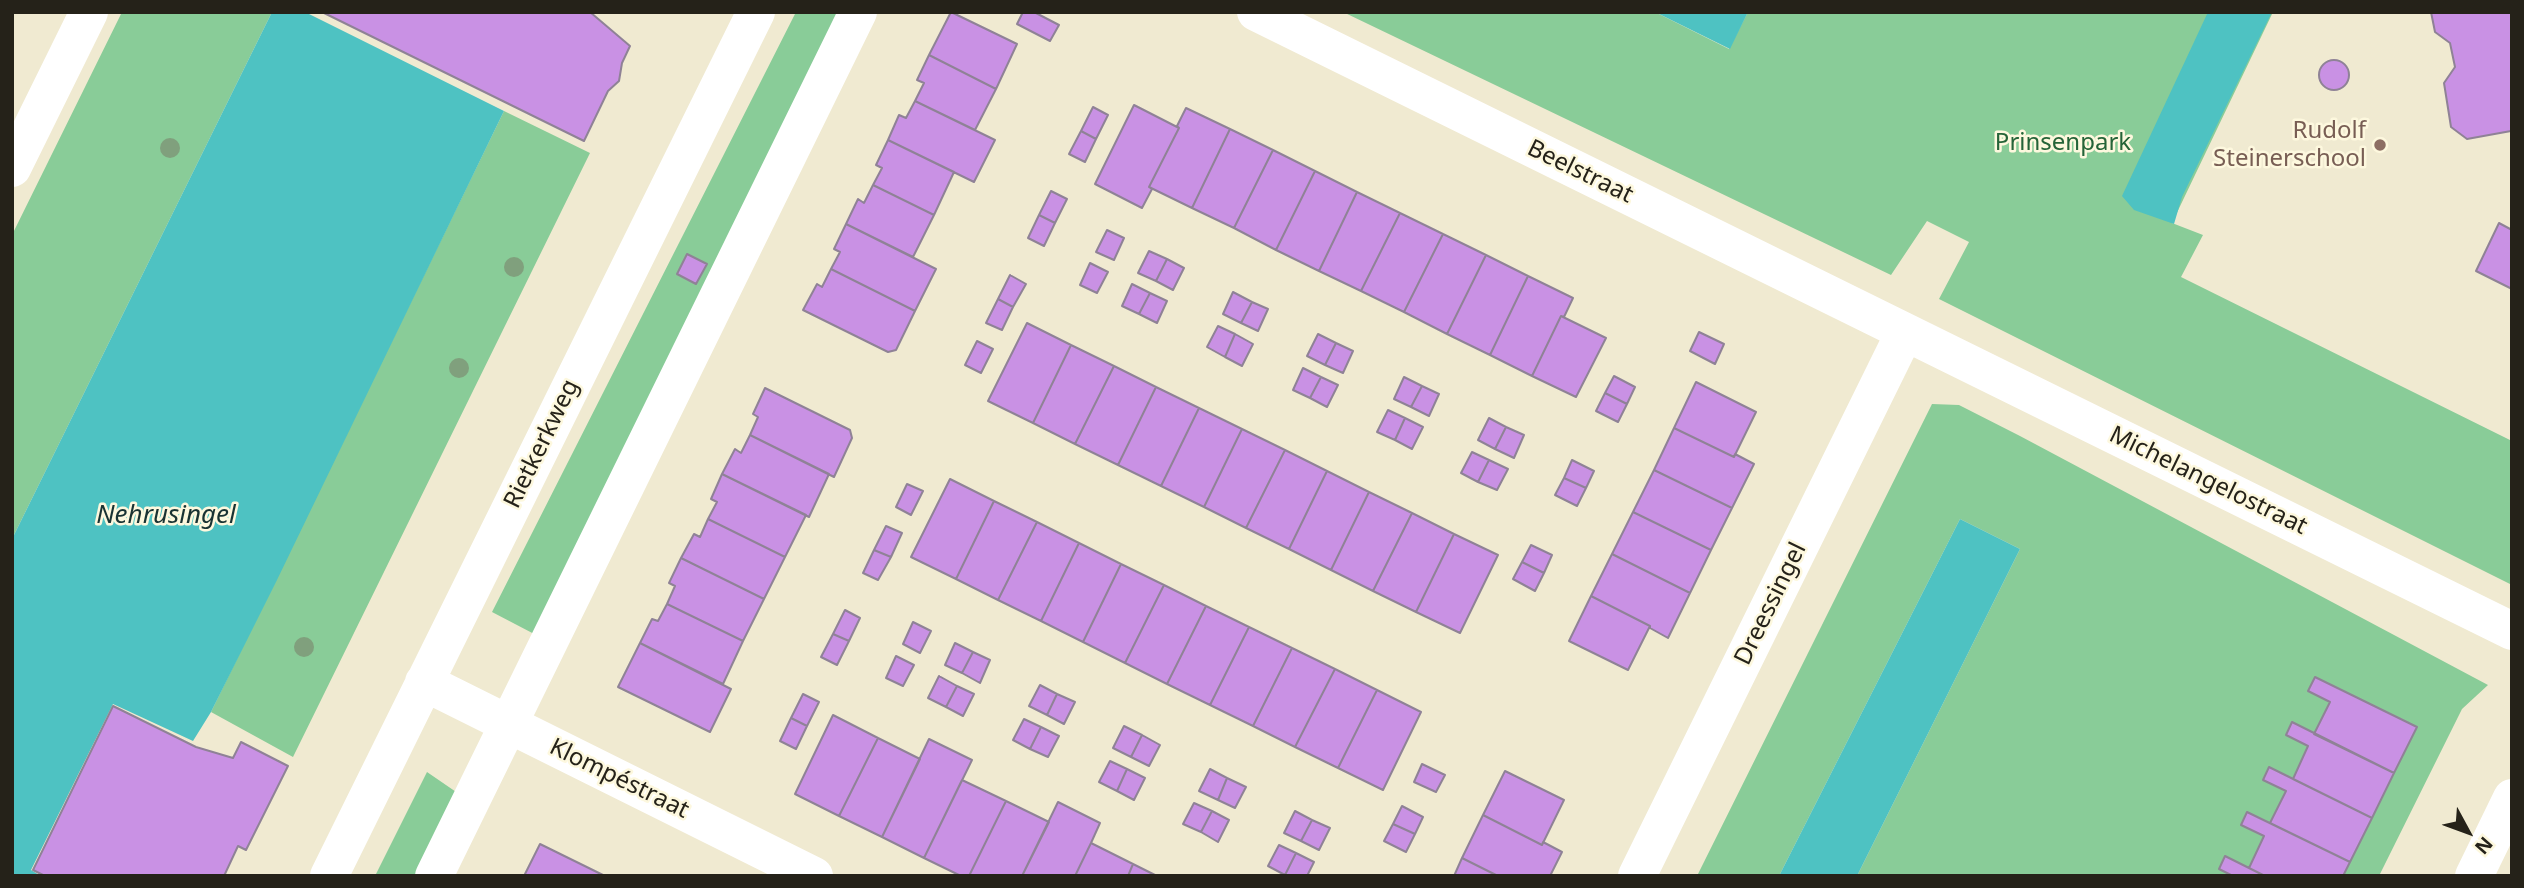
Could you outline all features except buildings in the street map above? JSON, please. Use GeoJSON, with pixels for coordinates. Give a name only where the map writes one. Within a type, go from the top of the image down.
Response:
{"type":"FeatureCollection","features":[{"type":"Feature","properties":{"kind":"street"},"geometry":{"type":"LineString","coordinates":[[12,168],[89,12]]}},
{"type":"Feature","properties":{"kind":"street","name":"Rietkerkweg"},"geometry":{"type":"LineString","coordinates":[[329,876],[755,12]]}},
{"type":"Feature","properties":{"kind":"street"},"geometry":{"type":"LineString","coordinates":[[434,876],[858,12]]}},
{"type":"Feature","properties":{"kind":"street","name":"Beelstraat"},"geometry":{"type":"LineString","coordinates":[[1255,12],[1905,332]]}},
{"type":"Feature","properties":{"kind":"street","name":"Michelangelostraat"},"geometry":{"type":"LineString","coordinates":[[1905,332],[2512,631]]}},
{"type":"Feature","properties":{"kind":"street","name":"Dreessingel"},"geometry":{"type":"LineString","coordinates":[[1637,876],[1905,332]]}},
{"type":"Feature","properties":{"kind":"street","name":"Klompéstraat"},"geometry":{"type":"LineString","coordinates":[[424,682],[814,876]]}},
{"type":"Feature","properties":{"kind":"street"},"geometry":{"type":"LineString","coordinates":[[2474,876],[2512,798]]}},
{"type":"Feature","properties":{"kind":"green space"},"geometry":{"type":"Polygon","coordinates":[[[122,12],[272,12],[12,539],[12,235],[122,12]]]}},
{"type":"Feature","properties":{"kind":"green space"},"geometry":{"type":"Polygon","coordinates":[[[796,12],[844,12],[538,636],[492,612],[796,12]]]}},
{"type":"Feature","properties":{"kind":"green space","name":"Prinsenpark"},"geometry":{"type":"Polygon","coordinates":[[[1343,12],[1655,12],[1729,49],[1748,12],[2273,12],[2172,223],[2203,235],[2181,277],[2512,441],[2512,585],[1939,299],[1969,242],[1927,221],[1891,275],[1343,12]]]}},
{"type":"Feature","properties":{"kind":"green space"},"geometry":{"type":"Polygon","coordinates":[[[504,111],[590,153],[293,757],[211,712],[504,111]]]}},
{"type":"Feature","properties":{"kind":"green space"},"geometry":{"type":"Polygon","coordinates":[[[1932,404],[1959,405],[2488,685],[2462,709],[2379,876],[1857,876],[2020,549],[1960,519],[1779,876],[1697,876],[1932,404]]]}},
{"type":"Feature","properties":{"kind":"green space"},"geometry":{"type":"Polygon","coordinates":[[[427,772],[462,796],[423,876],[375,876],[427,772]]]}},
{"type":"Feature","properties":{"kind":"water","name":"Nehrusingel"},"geometry":{"type":"Polygon","coordinates":[[[272,12],[305,12],[504,111],[276,582],[211,712],[193,741],[113,704],[31,870],[41,876],[12,876],[12,539],[272,12]]]}},
{"type":"Feature","properties":{"kind":"water"},"geometry":{"type":"Polygon","coordinates":[[[1655,12],[1748,12],[1730,49],[1655,12]]]}},
{"type":"Feature","properties":{"kind":"water"},"geometry":{"type":"Polygon","coordinates":[[[2208,12],[2272,12],[2182,197],[2174,224],[2134,210],[2122,196],[2208,12]]]}},
{"type":"Feature","properties":{"kind":"water"},"geometry":{"type":"Polygon","coordinates":[[[1960,519],[2020,549],[1857,876],[1779,876],[1960,519]]]}},
{"type":"Feature","properties":{"kind":"place","name":"Rudolf Steinerschool"},"geometry":{"type":"Point","coordinates":[2380,145]}}]}
